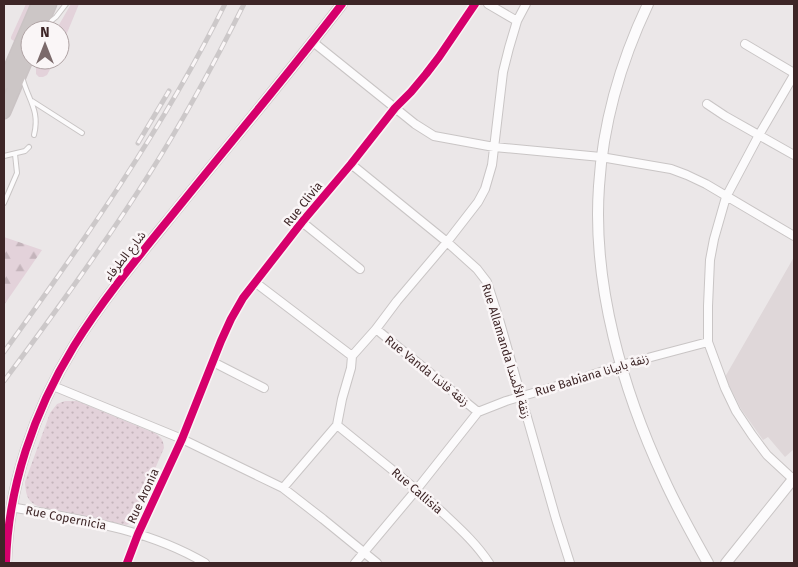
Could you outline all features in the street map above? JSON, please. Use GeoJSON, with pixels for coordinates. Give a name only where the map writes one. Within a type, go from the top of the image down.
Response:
{"type":"FeatureCollection","features":[{"type":"Feature","properties":{"kind":"highway"},"geometry":{"type":"LineString","coordinates":[[4,83],[38,4]]}},
{"type":"Feature","properties":{"kind":"highway"},"geometry":{"type":"LineString","coordinates":[[43,20],[50,4]]}},
{"type":"Feature","properties":{"kind":"highway"},"geometry":{"type":"LineString","coordinates":[[4,112],[21,70]]}},
{"type":"Feature","properties":{"kind":"street","name":"شارع الطرفاء"},"geometry":{"type":"LineString","coordinates":[[6,563],[11,507],[17,478],[40,412],[73,347],[105,300],[342,4]]}},
{"type":"Feature","properties":{"kind":"street","name":"Rue Clivia"},"geometry":{"type":"LineString","coordinates":[[182,439],[231,318],[243,298],[395,108],[435,63],[475,4]]}},
{"type":"Feature","properties":{"kind":"street"},"geometry":{"type":"LineString","coordinates":[[488,4],[517,21]]}},
{"type":"Feature","properties":{"kind":"street"},"geometry":{"type":"LineString","coordinates":[[283,488],[337,425],[351,368],[352,356],[447,242],[478,202],[485,189],[492,165],[503,72],[517,21],[526,4]]}},
{"type":"Feature","properties":{"kind":"street"},"geometry":{"type":"LineString","coordinates":[[648,4],[626,59],[607,125],[598,187],[600,259],[611,328],[627,386],[664,480],[708,563]]}},
{"type":"Feature","properties":{"kind":"street"},"geometry":{"type":"LineString","coordinates":[[313,42],[415,124],[434,136],[494,147],[602,157],[671,169],[688,175],[794,236]]}},
{"type":"Feature","properties":{"kind":"street"},"geometry":{"type":"LineString","coordinates":[[726,563],[794,479],[767,455],[736,411],[725,388],[708,342],[710,260],[726,197],[794,74],[745,44]]}},
{"type":"Feature","properties":{"kind":"street"},"geometry":{"type":"LineString","coordinates":[[707,104],[794,155]]}},
{"type":"Feature","properties":{"kind":"street","name":"Rue Allamanda زنقة الألمندا"},"geometry":{"type":"LineString","coordinates":[[351,164],[447,242],[477,269],[487,282],[570,563]]}},
{"type":"Feature","properties":{"kind":"street"},"geometry":{"type":"LineString","coordinates":[[302,222],[360,269]]}},
{"type":"Feature","properties":{"kind":"street"},"geometry":{"type":"LineString","coordinates":[[256,283],[352,356]]}},
{"type":"Feature","properties":{"kind":"street","name":"Rue Vanda زنقة فاندا"},"geometry":{"type":"LineString","coordinates":[[376,329],[478,412]]}},
{"type":"Feature","properties":{"kind":"street","name":"Rue Babiana زنقة بابيانا"},"geometry":{"type":"LineString","coordinates":[[478,412],[506,400],[577,380],[621,365],[708,342]]}},
{"type":"Feature","properties":{"kind":"street"},"geometry":{"type":"LineString","coordinates":[[213,362],[264,388]]}},
{"type":"Feature","properties":{"kind":"street"},"geometry":{"type":"LineString","coordinates":[[53,386],[182,439],[283,488],[324,518],[377,563]]}},
{"type":"Feature","properties":{"kind":"street"},"geometry":{"type":"LineString","coordinates":[[355,563],[478,412]]}},
{"type":"Feature","properties":{"kind":"street","name":"Rue Callisia"},"geometry":{"type":"LineString","coordinates":[[337,425],[417,489],[470,538],[489,563]]}},
{"type":"Feature","properties":{"kind":"street","name":"Rue Aronia"},"geometry":{"type":"LineString","coordinates":[[127,563],[138,534],[182,439]]}},
{"type":"Feature","properties":{"kind":"street","name":"Rue Copernicia"},"geometry":{"type":"LineString","coordinates":[[11,507],[81,520],[138,534],[183,551],[205,563]]}},
{"type":"Feature","properties":{"kind":"lane"},"geometry":{"type":"LineString","coordinates":[[53,20],[66,4]]}},
{"type":"Feature","properties":{"kind":"lane"},"geometry":{"type":"LineString","coordinates":[[20,73],[32,101],[36,124],[34,135]]}},
{"type":"Feature","properties":{"kind":"lane"},"geometry":{"type":"LineString","coordinates":[[32,101],[82,133]]}},
{"type":"Feature","properties":{"kind":"lane"},"geometry":{"type":"LineString","coordinates":[[4,156],[24,151],[29,146]]}},
{"type":"Feature","properties":{"kind":"lane"},"geometry":{"type":"LineString","coordinates":[[4,203],[17,173],[15,154]]}},
{"type":"Feature","properties":{"kind":"shaded area"},"geometry":{"type":"Polygon","coordinates":[[[794,257],[794,449],[785,457],[768,437],[763,440],[741,409],[725,377],[794,257]]]}},
{"type":"Feature","properties":{"kind":"green space"},"geometry":{"type":"Polygon","coordinates":[[[26,4],[32,4],[25,20],[20,20],[20,32],[16,41],[11,39],[26,4]]]}},
{"type":"Feature","properties":{"kind":"green space"},"geometry":{"type":"Polygon","coordinates":[[[71,4],[79,4],[70,26],[70,20],[62,20],[71,4]]]}},
{"type":"Feature","properties":{"kind":"green space"},"geometry":{"type":"Polygon","coordinates":[[[36,70],[50,70],[47,75],[43,77],[39,77],[36,74],[36,70]]]}},
{"type":"Feature","properties":{"kind":"green space"},"geometry":{"type":"Polygon","coordinates":[[[4,237],[42,250],[4,305],[4,237]]]}},
{"type":"Feature","properties":{"kind":"green space"},"geometry":{"type":"Polygon","coordinates":[[[65,401],[77,401],[153,433],[163,441],[164,448],[134,519],[130,523],[126,525],[46,509],[32,503],[28,497],[25,482],[50,413],[57,404],[65,401]]]}},
{"type":"Feature","properties":{"kind":"railway"},"geometry":{"type":"LineString","coordinates":[[4,352],[122,183],[176,95],[225,4]]}},
{"type":"Feature","properties":{"kind":"railway"},"geometry":{"type":"LineString","coordinates":[[4,381],[114,229],[148,176],[174,134],[244,4]]}},
{"type":"Feature","properties":{"kind":"railway"},"geometry":{"type":"LineString","coordinates":[[138,143],[169,91]]}},
{"type":"Feature","properties":{"kind":"cycle path"},"geometry":{"type":"LineString","coordinates":[[6,563],[12,506],[26,450],[35,423],[74,346],[125,274],[342,4]]}},
{"type":"Feature","properties":{"kind":"cycle path"},"geometry":{"type":"LineString","coordinates":[[127,563],[138,534],[182,439],[221,341],[243,298],[395,108],[426,74],[475,4]]}}]}
